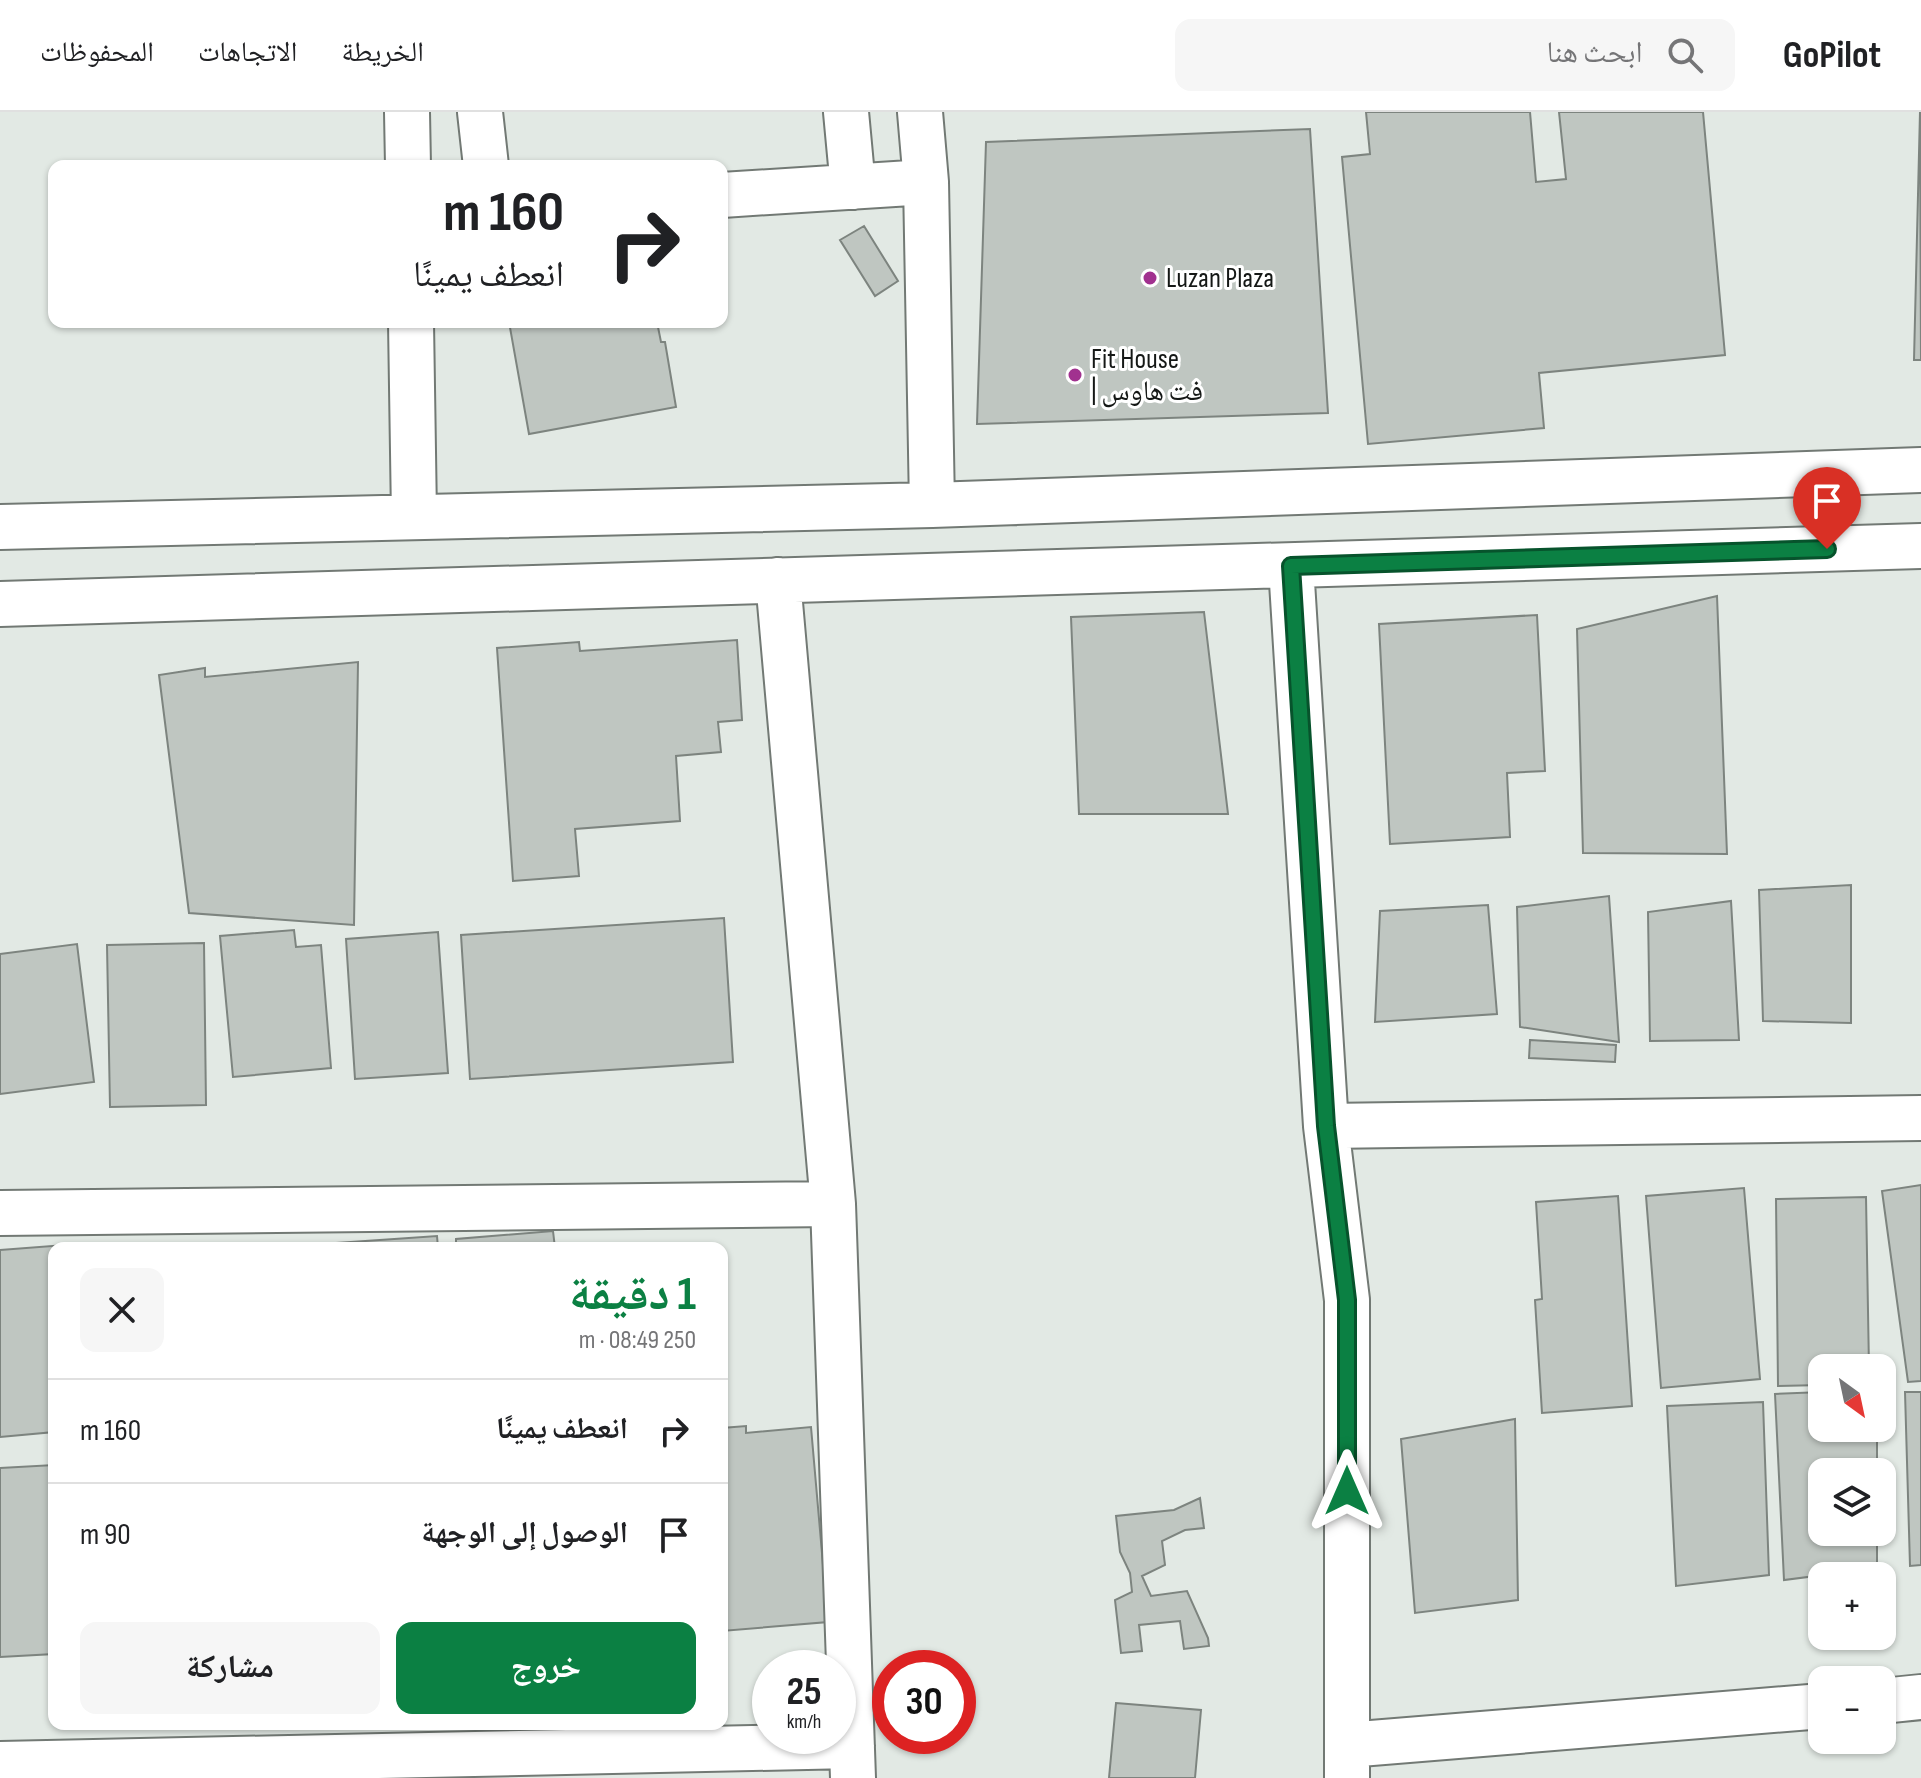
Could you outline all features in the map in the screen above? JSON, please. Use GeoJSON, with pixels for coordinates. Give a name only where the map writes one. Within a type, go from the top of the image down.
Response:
{"type":"FeatureCollection","features":[{"type":"Feature","properties":{"kind":"street"},"geometry":{"type":"LineString","coordinates":[[407,112],[408,160]]}},
{"type":"Feature","properties":{"kind":"street"},"geometry":{"type":"LineString","coordinates":[[480,112],[485,160]]}},
{"type":"Feature","properties":{"kind":"street"},"geometry":{"type":"LineString","coordinates":[[846,112],[853,187]]}},
{"type":"Feature","properties":{"kind":"street"},"geometry":{"type":"LineString","coordinates":[[920,112],[926,182],[932,505]]}},
{"type":"Feature","properties":{"kind":"street"},"geometry":{"type":"LineString","coordinates":[[728,195],[926,182]]}},
{"type":"Feature","properties":{"kind":"street"},"geometry":{"type":"LineString","coordinates":[[411,328],[414,516]]}},
{"type":"Feature","properties":{"kind":"street"},"geometry":{"type":"LineString","coordinates":[[0,527],[932,505],[1921,470]]}},
{"type":"Feature","properties":{"kind":"street"},"geometry":{"type":"LineString","coordinates":[[0,604],[1921,546]]}},
{"type":"Feature","properties":{"kind":"street"},"geometry":{"type":"LineString","coordinates":[[1291,566],[1326,1126],[1347,1300],[1347,1762],[1808,1708]]}},
{"type":"Feature","properties":{"kind":"street"},"geometry":{"type":"LineString","coordinates":[[0,1764],[852,1762],[833,1204],[778,580]]}},
{"type":"Feature","properties":{"kind":"street"},"geometry":{"type":"LineString","coordinates":[[1326,1126],[1921,1118]]}},
{"type":"Feature","properties":{"kind":"street"},"geometry":{"type":"LineString","coordinates":[[0,1213],[833,1204]]}},
{"type":"Feature","properties":{"kind":"street"},"geometry":{"type":"LineString","coordinates":[[1896,1700],[1921,1697]]}},
{"type":"Feature","properties":{"kind":"building"},"geometry":{"type":"Polygon","coordinates":[[[1366,112],[1530,112],[1536,182],[1566,179],[1559,112],[1703,112],[1725,355],[1539,373],[1544,428],[1368,444],[1342,157],[1370,154],[1366,112]]]}},
{"type":"Feature","properties":{"kind":"building"},"geometry":{"type":"Polygon","coordinates":[[[1920,112],[1921,360],[1914,360],[1920,112]]]}},
{"type":"Feature","properties":{"kind":"building","name":"Luzan Plaza"},"geometry":{"type":"Polygon","coordinates":[[[1310,129],[1328,413],[977,424],[986,142],[1310,129]]]}},
{"type":"Feature","properties":{"kind":"building"},"geometry":{"type":"Polygon","coordinates":[[[864,226],[898,281],[875,296],[840,240],[864,226]]]}},
{"type":"Feature","properties":{"kind":"building"},"geometry":{"type":"Polygon","coordinates":[[[510,328],[658,328],[661,342],[665,342],[676,407],[529,434],[510,328]]]}},
{"type":"Feature","properties":{"kind":"building"},"geometry":{"type":"Polygon","coordinates":[[[1717,596],[1727,854],[1583,853],[1577,629],[1717,596]]]}},
{"type":"Feature","properties":{"kind":"building"},"geometry":{"type":"Polygon","coordinates":[[[1204,612],[1228,814],[1079,814],[1071,617],[1204,612]]]}},
{"type":"Feature","properties":{"kind":"building"},"geometry":{"type":"Polygon","coordinates":[[[1537,615],[1545,771],[1507,773],[1510,837],[1390,844],[1379,624],[1537,615]]]}},
{"type":"Feature","properties":{"kind":"building"},"geometry":{"type":"Polygon","coordinates":[[[737,640],[742,720],[718,722],[721,752],[676,756],[680,821],[575,829],[579,876],[513,881],[497,648],[579,642],[580,651],[737,640]]]}},
{"type":"Feature","properties":{"kind":"building"},"geometry":{"type":"Polygon","coordinates":[[[358,662],[354,925],[189,913],[159,675],[205,668],[205,677],[358,662]]]}},
{"type":"Feature","properties":{"kind":"building"},"geometry":{"type":"Polygon","coordinates":[[[1851,885],[1851,1023],[1763,1021],[1759,890],[1851,885]]]}},
{"type":"Feature","properties":{"kind":"building"},"geometry":{"type":"Polygon","coordinates":[[[1609,896],[1619,1042],[1520,1027],[1517,907],[1609,896]]]}},
{"type":"Feature","properties":{"kind":"building"},"geometry":{"type":"Polygon","coordinates":[[[1731,901],[1739,1040],[1650,1041],[1648,912],[1731,901]]]}},
{"type":"Feature","properties":{"kind":"building"},"geometry":{"type":"Polygon","coordinates":[[[1488,905],[1497,1014],[1375,1022],[1380,911],[1488,905]]]}},
{"type":"Feature","properties":{"kind":"building"},"geometry":{"type":"Polygon","coordinates":[[[724,918],[733,1062],[470,1079],[461,935],[724,918]]]}},
{"type":"Feature","properties":{"kind":"building"},"geometry":{"type":"Polygon","coordinates":[[[294,930],[296,947],[321,945],[331,1068],[233,1077],[220,936],[294,930]]]}},
{"type":"Feature","properties":{"kind":"building"},"geometry":{"type":"Polygon","coordinates":[[[438,932],[448,1073],[355,1079],[346,939],[438,932]]]}},
{"type":"Feature","properties":{"kind":"building"},"geometry":{"type":"Polygon","coordinates":[[[204,943],[206,1105],[110,1107],[107,945],[204,943]]]}},
{"type":"Feature","properties":{"kind":"building"},"geometry":{"type":"Polygon","coordinates":[[[77,944],[94,1082],[0,1094],[0,954],[77,944]]]}},
{"type":"Feature","properties":{"kind":"building"},"geometry":{"type":"Polygon","coordinates":[[[1530,1040],[1616,1045],[1615,1062],[1529,1058],[1530,1040]]]}},
{"type":"Feature","properties":{"kind":"building"},"geometry":{"type":"Polygon","coordinates":[[[1921,1185],[1921,1381],[1908,1382],[1882,1191],[1921,1185]]]}},
{"type":"Feature","properties":{"kind":"building"},"geometry":{"type":"Polygon","coordinates":[[[1744,1188],[1760,1379],[1661,1388],[1646,1196],[1744,1188]]]}},
{"type":"Feature","properties":{"kind":"building"},"geometry":{"type":"Polygon","coordinates":[[[1618,1196],[1632,1406],[1542,1413],[1535,1300],[1542,1299],[1536,1202],[1618,1196]]]}},
{"type":"Feature","properties":{"kind":"building"},"geometry":{"type":"Polygon","coordinates":[[[1866,1197],[1869,1354],[1808,1354],[1808,1385],[1778,1386],[1776,1199],[1866,1197]]]}},
{"type":"Feature","properties":{"kind":"building"},"geometry":{"type":"Polygon","coordinates":[[[553,1231],[554,1242],[456,1242],[456,1239],[553,1231]]]}},
{"type":"Feature","properties":{"kind":"building"},"geometry":{"type":"Polygon","coordinates":[[[437,1236],[438,1242],[351,1242],[437,1236]]]}},
{"type":"Feature","properties":{"kind":"building"},"geometry":{"type":"Polygon","coordinates":[[[48,1246],[48,1433],[0,1437],[0,1250],[48,1246]]]}},
{"type":"Feature","properties":{"kind":"building"},"geometry":{"type":"Polygon","coordinates":[[[1905,1392],[1921,1392],[1921,1565],[1910,1566],[1905,1392]]]}},
{"type":"Feature","properties":{"kind":"building"},"geometry":{"type":"Polygon","coordinates":[[[1808,1393],[1808,1442],[1877,1442],[1877,1458],[1808,1458],[1808,1546],[1877,1546],[1877,1562],[1808,1562],[1808,1577],[1784,1580],[1775,1394],[1808,1393]]]}},
{"type":"Feature","properties":{"kind":"building"},"geometry":{"type":"Polygon","coordinates":[[[1763,1402],[1769,1575],[1676,1586],[1667,1406],[1763,1402]]]}},
{"type":"Feature","properties":{"kind":"building"},"geometry":{"type":"Polygon","coordinates":[[[1515,1419],[1518,1600],[1415,1613],[1401,1439],[1515,1419]]]}},
{"type":"Feature","properties":{"kind":"building"},"geometry":{"type":"Polygon","coordinates":[[[746,1426],[746,1433],[811,1427],[828,1622],[728,1630],[728,1428],[746,1426]]]}},
{"type":"Feature","properties":{"kind":"building"},"geometry":{"type":"Polygon","coordinates":[[[48,1465],[48,1654],[0,1657],[0,1468],[48,1465]]]}},
{"type":"Feature","properties":{"kind":"building"},"geometry":{"type":"Polygon","coordinates":[[[1200,1498],[1204,1528],[1185,1530],[1162,1541],[1165,1565],[1142,1576],[1151,1596],[1187,1591],[1209,1646],[1184,1649],[1180,1621],[1139,1625],[1142,1651],[1121,1653],[1115,1600],[1132,1592],[1130,1573],[1120,1552],[1116,1516],[1174,1510],[1200,1498]]]}},
{"type":"Feature","properties":{"kind":"building"},"geometry":{"type":"Polygon","coordinates":[[[1116,1703],[1201,1710],[1195,1778],[1109,1778],[1116,1703]]]}},
{"type":"Feature","properties":{"kind":"place","name":"Luzan Plaza"},"geometry":{"type":"Point","coordinates":[1150,278]}},
{"type":"Feature","properties":{"kind":"place","name":"Fit House | فت هاوس"},"geometry":{"type":"Point","coordinates":[1075,375]}},
{"type":"Feature","properties":{"kind":"route"},"geometry":{"type":"LineString","coordinates":[[1347,1491],[1347,1300],[1326,1126],[1291,566],[1827,549]]}}]}
